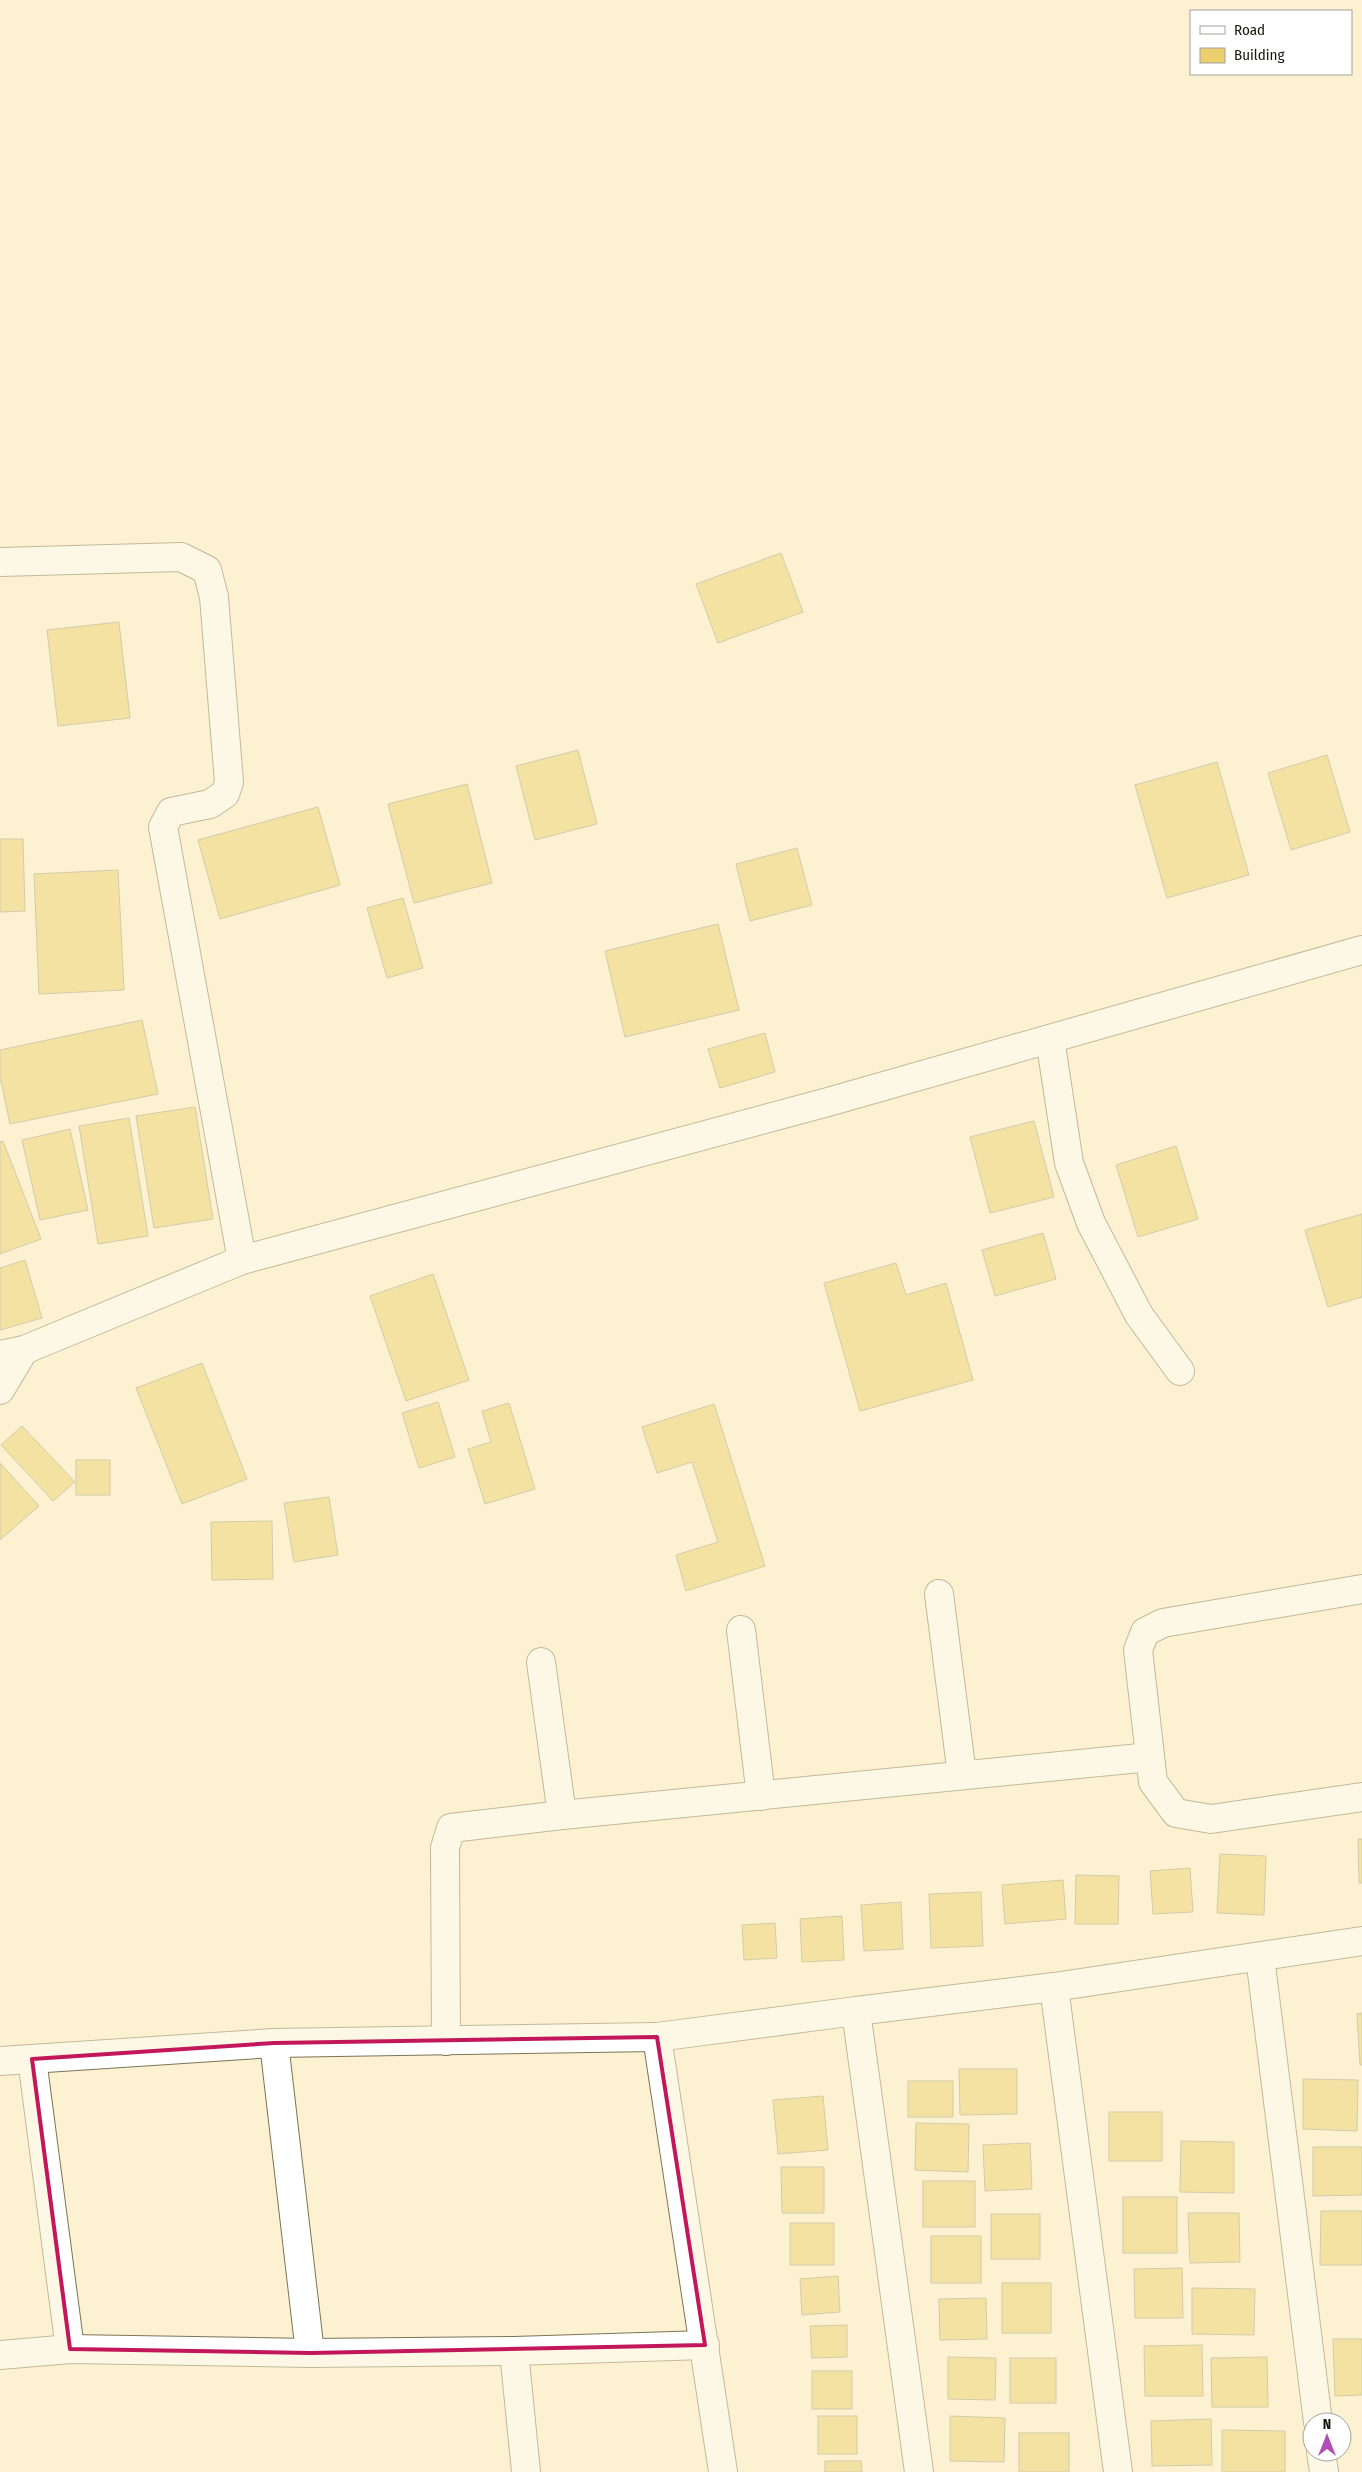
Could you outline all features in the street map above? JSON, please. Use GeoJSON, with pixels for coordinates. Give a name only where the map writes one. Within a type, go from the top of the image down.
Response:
{"type":"FeatureCollection","features":[{"type":"Feature","properties":{"kind":"street"},"geometry":{"type":"LineString","coordinates":[[0,562],[180,557],[207,570],[214,597],[229,782],[225,794],[210,804],[171,812],[163,827],[242,1260]]}},
{"type":"Feature","properties":{"kind":"street"},"geometry":{"type":"LineString","coordinates":[[0,1390],[12,1353],[242,1260],[828,1102],[1362,950]]}},
{"type":"Feature","properties":{"kind":"street"},"geometry":{"type":"LineString","coordinates":[[1050,1039],[1068,1163],[1091,1223],[1139,1315],[1180,1371]]}},
{"type":"Feature","properties":{"kind":"street"},"geometry":{"type":"LineString","coordinates":[[1362,1589],[1163,1623],[1145,1632],[1138,1650],[1153,1782],[1176,1813],[1211,1819],[1362,1797]]}},
{"type":"Feature","properties":{"kind":"street"},"geometry":{"type":"LineString","coordinates":[[939,1594],[962,1775]]}},
{"type":"Feature","properties":{"kind":"street"},"geometry":{"type":"LineString","coordinates":[[740,1630],[761,1796]]}},
{"type":"Feature","properties":{"kind":"street"},"geometry":{"type":"LineString","coordinates":[[541,1662],[562,1815]]}},
{"type":"Feature","properties":{"kind":"street"},"geometry":{"type":"LineString","coordinates":[[446,2041],[444,1848],[451,1828],[562,1815],[1150,1757]]}},
{"type":"Feature","properties":{"kind":"street"},"geometry":{"type":"LineString","coordinates":[[0,2061],[274,2043],[657,2037],[1054,1987],[1362,1941]]}},
{"type":"Feature","properties":{"kind":"street"},"geometry":{"type":"LineString","coordinates":[[1260,1957],[1317,2412]]}},
{"type":"Feature","properties":{"kind":"street"},"geometry":{"type":"LineString","coordinates":[[1054,1987],[1118,2472]]}},
{"type":"Feature","properties":{"kind":"street"},"geometry":{"type":"LineString","coordinates":[[856,2012],[918,2472]]}},
{"type":"Feature","properties":{"kind":"street"},"geometry":{"type":"LineString","coordinates":[[657,2037],[723,2472]]}},
{"type":"Feature","properties":{"kind":"street"},"geometry":{"type":"LineString","coordinates":[[274,2043],[310,2353]]}},
{"type":"Feature","properties":{"kind":"street"},"geometry":{"type":"LineString","coordinates":[[32,2059],[70,2349]]}},
{"type":"Feature","properties":{"kind":"street"},"geometry":{"type":"LineString","coordinates":[[0,2356],[70,2349],[310,2353],[514,2351],[705,2344]]}},
{"type":"Feature","properties":{"kind":"street"},"geometry":{"type":"LineString","coordinates":[[514,2351],[526,2472]]}},
{"type":"Feature","properties":{"kind":"highlighted area"},"geometry":{"type":"Polygon","coordinates":[[[657,2037],[705,2345],[310,2353],[70,2349],[32,2059],[274,2043],[657,2037]]]}},
{"type":"Feature","properties":{"kind":"building"},"geometry":{"type":"Polygon","coordinates":[[[781,553],[803,612],[718,643],[696,584],[781,553]]]}},
{"type":"Feature","properties":{"kind":"building"},"geometry":{"type":"Polygon","coordinates":[[[119,622],[130,718],[58,726],[47,630],[119,622]]]}},
{"type":"Feature","properties":{"kind":"building"},"geometry":{"type":"Polygon","coordinates":[[[578,750],[597,824],[535,840],[516,766],[578,750]]]}},
{"type":"Feature","properties":{"kind":"building"},"geometry":{"type":"Polygon","coordinates":[[[1327,755],[1350,832],[1291,850],[1268,773],[1327,755]]]}},
{"type":"Feature","properties":{"kind":"building"},"geometry":{"type":"Polygon","coordinates":[[[1217,762],[1249,875],[1167,898],[1135,785],[1217,762]]]}},
{"type":"Feature","properties":{"kind":"building"},"geometry":{"type":"Polygon","coordinates":[[[467,784],[492,883],[414,903],[388,804],[467,784]]]}},
{"type":"Feature","properties":{"kind":"building"},"geometry":{"type":"Polygon","coordinates":[[[318,807],[340,885],[220,919],[198,840],[318,807]]]}},
{"type":"Feature","properties":{"kind":"building"},"geometry":{"type":"Polygon","coordinates":[[[0,839],[23,839],[25,911],[0,912],[0,839]]]}},
{"type":"Feature","properties":{"kind":"building"},"geometry":{"type":"Polygon","coordinates":[[[797,848],[812,905],[750,921],[736,864],[797,848]]]}},
{"type":"Feature","properties":{"kind":"building"},"geometry":{"type":"Polygon","coordinates":[[[118,870],[124,990],[39,994],[34,874],[118,870]]]}},
{"type":"Feature","properties":{"kind":"building"},"geometry":{"type":"Polygon","coordinates":[[[403,898],[423,968],[387,978],[367,908],[403,898]]]}},
{"type":"Feature","properties":{"kind":"building"},"geometry":{"type":"Polygon","coordinates":[[[718,924],[739,1010],[625,1037],[605,951],[718,924]]]}},
{"type":"Feature","properties":{"kind":"building"},"geometry":{"type":"Polygon","coordinates":[[[142,1020],[158,1094],[10,1124],[0,1077],[0,1050],[142,1020]]]}},
{"type":"Feature","properties":{"kind":"building"},"geometry":{"type":"Polygon","coordinates":[[[765,1033],[775,1072],[720,1088],[708,1049],[765,1033]]]}},
{"type":"Feature","properties":{"kind":"building"},"geometry":{"type":"Polygon","coordinates":[[[195,1107],[213,1219],[154,1228],[136,1116],[195,1107]]]}},
{"type":"Feature","properties":{"kind":"building"},"geometry":{"type":"Polygon","coordinates":[[[129,1118],[148,1236],[98,1244],[79,1126],[129,1118]]]}},
{"type":"Feature","properties":{"kind":"building"},"geometry":{"type":"Polygon","coordinates":[[[1034,1121],[1054,1197],[990,1213],[970,1137],[1034,1121]]]}},
{"type":"Feature","properties":{"kind":"building"},"geometry":{"type":"Polygon","coordinates":[[[70,1129],[88,1210],[40,1220],[22,1140],[70,1129]]]}},
{"type":"Feature","properties":{"kind":"building"},"geometry":{"type":"Polygon","coordinates":[[[3,1141],[41,1239],[0,1254],[0,1142],[3,1141]]]}},
{"type":"Feature","properties":{"kind":"building"},"geometry":{"type":"Polygon","coordinates":[[[1176,1146],[1198,1219],[1138,1237],[1116,1165],[1176,1146]]]}},
{"type":"Feature","properties":{"kind":"building"},"geometry":{"type":"Polygon","coordinates":[[[1362,1214],[1362,1297],[1328,1307],[1305,1230],[1362,1214]]]}},
{"type":"Feature","properties":{"kind":"building"},"geometry":{"type":"Polygon","coordinates":[[[1043,1233],[1056,1279],[995,1296],[982,1250],[1043,1233]]]}},
{"type":"Feature","properties":{"kind":"building"},"geometry":{"type":"Polygon","coordinates":[[[25,1260],[42,1318],[0,1330],[0,1268],[25,1260]]]}},
{"type":"Feature","properties":{"kind":"building"},"geometry":{"type":"Polygon","coordinates":[[[896,1263],[906,1295],[946,1283],[973,1380],[860,1411],[824,1283],[896,1263]]]}},
{"type":"Feature","properties":{"kind":"building"},"geometry":{"type":"Polygon","coordinates":[[[433,1274],[469,1380],[406,1401],[370,1296],[433,1274]]]}},
{"type":"Feature","properties":{"kind":"building"},"geometry":{"type":"Polygon","coordinates":[[[202,1363],[247,1479],[182,1504],[136,1388],[202,1363]]]}},
{"type":"Feature","properties":{"kind":"building"},"geometry":{"type":"Polygon","coordinates":[[[438,1402],[455,1457],[419,1468],[402,1413],[438,1402]]]}},
{"type":"Feature","properties":{"kind":"building"},"geometry":{"type":"Polygon","coordinates":[[[509,1403],[535,1489],[485,1504],[468,1449],[491,1442],[482,1411],[509,1403]]]}},
{"type":"Feature","properties":{"kind":"building"},"geometry":{"type":"Polygon","coordinates":[[[714,1404],[765,1566],[686,1591],[676,1555],[718,1542],[692,1462],[657,1473],[642,1427],[714,1404]]]}},
{"type":"Feature","properties":{"kind":"building"},"geometry":{"type":"Polygon","coordinates":[[[22,1426],[75,1482],[53,1501],[1,1445],[22,1426]]]}},
{"type":"Feature","properties":{"kind":"building"},"geometry":{"type":"Polygon","coordinates":[[[76,1460],[110,1460],[110,1495],[76,1495],[76,1460]]]}},
{"type":"Feature","properties":{"kind":"building"},"geometry":{"type":"Polygon","coordinates":[[[0,1463],[39,1506],[0,1540],[0,1463]]]}},
{"type":"Feature","properties":{"kind":"building"},"geometry":{"type":"Polygon","coordinates":[[[329,1497],[338,1555],[294,1562],[284,1503],[329,1497]]]}},
{"type":"Feature","properties":{"kind":"building"},"geometry":{"type":"Polygon","coordinates":[[[272,1521],[273,1579],[212,1580],[211,1522],[272,1521]]]}},
{"type":"Feature","properties":{"kind":"building"},"geometry":{"type":"Polygon","coordinates":[[[1358,1839],[1362,1839],[1362,1883],[1359,1883],[1358,1839]]]}},
{"type":"Feature","properties":{"kind":"building"},"geometry":{"type":"Polygon","coordinates":[[[1220,1854],[1266,1856],[1264,1915],[1217,1913],[1220,1854]]]}},
{"type":"Feature","properties":{"kind":"building"},"geometry":{"type":"Polygon","coordinates":[[[1190,1868],[1193,1912],[1153,1914],[1150,1871],[1190,1868]]]}},
{"type":"Feature","properties":{"kind":"building"},"geometry":{"type":"Polygon","coordinates":[[[1076,1875],[1119,1876],[1118,1924],[1075,1924],[1076,1875]]]}},
{"type":"Feature","properties":{"kind":"building"},"geometry":{"type":"Polygon","coordinates":[[[1063,1880],[1066,1919],[1005,1924],[1002,1885],[1063,1880]]]}},
{"type":"Feature","properties":{"kind":"building"},"geometry":{"type":"Polygon","coordinates":[[[981,1892],[983,1946],[931,1948],[929,1894],[981,1892]]]}},
{"type":"Feature","properties":{"kind":"building"},"geometry":{"type":"Polygon","coordinates":[[[901,1902],[903,1949],[864,1951],[861,1905],[901,1902]]]}},
{"type":"Feature","properties":{"kind":"building"},"geometry":{"type":"Polygon","coordinates":[[[842,1916],[844,1960],[802,1962],[800,1919],[842,1916]]]}},
{"type":"Feature","properties":{"kind":"building"},"geometry":{"type":"Polygon","coordinates":[[[775,1923],[777,1958],[744,1960],[742,1925],[775,1923]]]}},
{"type":"Feature","properties":{"kind":"building"},"geometry":{"type":"Polygon","coordinates":[[[1362,2013],[1362,2065],[1360,2065],[1357,2014],[1362,2013]]]}},
{"type":"Feature","properties":{"kind":"building"},"geometry":{"type":"Polygon","coordinates":[[[959,2069],[1017,2069],[1017,2114],[960,2115],[959,2069]]]}},
{"type":"Feature","properties":{"kind":"building"},"geometry":{"type":"Polygon","coordinates":[[[1303,2079],[1358,2080],[1357,2131],[1303,2129],[1303,2079]]]}},
{"type":"Feature","properties":{"kind":"building"},"geometry":{"type":"Polygon","coordinates":[[[908,2081],[953,2081],[953,2117],[908,2117],[908,2081]]]}},
{"type":"Feature","properties":{"kind":"building"},"geometry":{"type":"Polygon","coordinates":[[[823,2096],[828,2150],[778,2154],[773,2100],[823,2096]]]}},
{"type":"Feature","properties":{"kind":"building"},"geometry":{"type":"Polygon","coordinates":[[[1109,2112],[1162,2112],[1162,2161],[1109,2161],[1109,2112]]]}},
{"type":"Feature","properties":{"kind":"building"},"geometry":{"type":"Polygon","coordinates":[[[916,2123],[969,2124],[968,2172],[915,2170],[916,2123]]]}},
{"type":"Feature","properties":{"kind":"building"},"geometry":{"type":"Polygon","coordinates":[[[1181,2141],[1234,2142],[1234,2193],[1180,2192],[1181,2141]]]}},
{"type":"Feature","properties":{"kind":"building"},"geometry":{"type":"Polygon","coordinates":[[[1030,2143],[1032,2189],[985,2191],[983,2145],[1030,2143]]]}},
{"type":"Feature","properties":{"kind":"building"},"geometry":{"type":"Polygon","coordinates":[[[1313,2147],[1362,2147],[1362,2195],[1313,2196],[1313,2147]]]}},
{"type":"Feature","properties":{"kind":"building"},"geometry":{"type":"Polygon","coordinates":[[[781,2167],[824,2167],[824,2213],[782,2213],[781,2167]]]}},
{"type":"Feature","properties":{"kind":"building"},"geometry":{"type":"Polygon","coordinates":[[[923,2181],[975,2181],[975,2227],[923,2227],[923,2181]]]}},
{"type":"Feature","properties":{"kind":"building"},"geometry":{"type":"Polygon","coordinates":[[[1123,2197],[1177,2197],[1177,2253],[1123,2253],[1123,2197]]]}},
{"type":"Feature","properties":{"kind":"building"},"geometry":{"type":"Polygon","coordinates":[[[1321,2211],[1362,2211],[1362,2265],[1320,2265],[1321,2211]]]}},
{"type":"Feature","properties":{"kind":"building"},"geometry":{"type":"Polygon","coordinates":[[[1188,2213],[1239,2213],[1240,2262],[1190,2263],[1188,2213]]]}},
{"type":"Feature","properties":{"kind":"building"},"geometry":{"type":"Polygon","coordinates":[[[991,2214],[1040,2214],[1040,2259],[991,2259],[991,2214]]]}},
{"type":"Feature","properties":{"kind":"building"},"geometry":{"type":"Polygon","coordinates":[[[790,2223],[834,2223],[834,2265],[790,2265],[790,2223]]]}},
{"type":"Feature","properties":{"kind":"building"},"geometry":{"type":"Polygon","coordinates":[[[931,2236],[981,2236],[981,2283],[931,2283],[931,2236]]]}},
{"type":"Feature","properties":{"kind":"building"},"geometry":{"type":"Polygon","coordinates":[[[1182,2268],[1183,2318],[1135,2318],[1134,2269],[1182,2268]]]}},
{"type":"Feature","properties":{"kind":"building"},"geometry":{"type":"Polygon","coordinates":[[[838,2276],[840,2312],[802,2315],[800,2279],[838,2276]]]}},
{"type":"Feature","properties":{"kind":"building"},"geometry":{"type":"Polygon","coordinates":[[[1002,2283],[1051,2283],[1051,2333],[1002,2333],[1002,2283]]]}},
{"type":"Feature","properties":{"kind":"building"},"geometry":{"type":"Polygon","coordinates":[[[1192,2288],[1255,2289],[1254,2335],[1192,2334],[1192,2288]]]}},
{"type":"Feature","properties":{"kind":"building"},"geometry":{"type":"Polygon","coordinates":[[[986,2298],[987,2339],[940,2340],[939,2299],[986,2298]]]}},
{"type":"Feature","properties":{"kind":"building"},"geometry":{"type":"Polygon","coordinates":[[[847,2325],[847,2357],[812,2358],[810,2326],[847,2325]]]}},
{"type":"Feature","properties":{"kind":"building"},"geometry":{"type":"Polygon","coordinates":[[[1333,2339],[1362,2339],[1362,2395],[1335,2396],[1333,2339]]]}},
{"type":"Feature","properties":{"kind":"building"},"geometry":{"type":"Polygon","coordinates":[[[1202,2345],[1203,2396],[1145,2396],[1144,2346],[1202,2345]]]}},
{"type":"Feature","properties":{"kind":"building"},"geometry":{"type":"Polygon","coordinates":[[[948,2357],[996,2358],[995,2400],[948,2399],[948,2357]]]}},
{"type":"Feature","properties":{"kind":"building"},"geometry":{"type":"Polygon","coordinates":[[[1267,2357],[1268,2407],[1212,2407],[1211,2358],[1267,2357]]]}},
{"type":"Feature","properties":{"kind":"building"},"geometry":{"type":"Polygon","coordinates":[[[1010,2358],[1056,2358],[1056,2403],[1010,2403],[1010,2358]]]}},
{"type":"Feature","properties":{"kind":"building"},"geometry":{"type":"Polygon","coordinates":[[[812,2371],[852,2371],[852,2409],[812,2409],[812,2371]]]}},
{"type":"Feature","properties":{"kind":"building"},"geometry":{"type":"Polygon","coordinates":[[[818,2416],[857,2416],[857,2454],[818,2454],[818,2416]]]}},
{"type":"Feature","properties":{"kind":"building"},"geometry":{"type":"Polygon","coordinates":[[[950,2416],[1005,2418],[1004,2462],[950,2461],[950,2416]]]}},
{"type":"Feature","properties":{"kind":"building"},"geometry":{"type":"Polygon","coordinates":[[[1211,2419],[1212,2465],[1152,2466],[1151,2421],[1211,2419]]]}},
{"type":"Feature","properties":{"kind":"building"},"geometry":{"type":"Polygon","coordinates":[[[1222,2430],[1285,2431],[1285,2472],[1222,2472],[1222,2430]]]}},
{"type":"Feature","properties":{"kind":"building"},"geometry":{"type":"Polygon","coordinates":[[[1019,2433],[1069,2433],[1069,2472],[1019,2472],[1019,2433]]]}},
{"type":"Feature","properties":{"kind":"building"},"geometry":{"type":"Polygon","coordinates":[[[825,2461],[861,2461],[862,2472],[825,2472],[825,2461]]]}}]}
